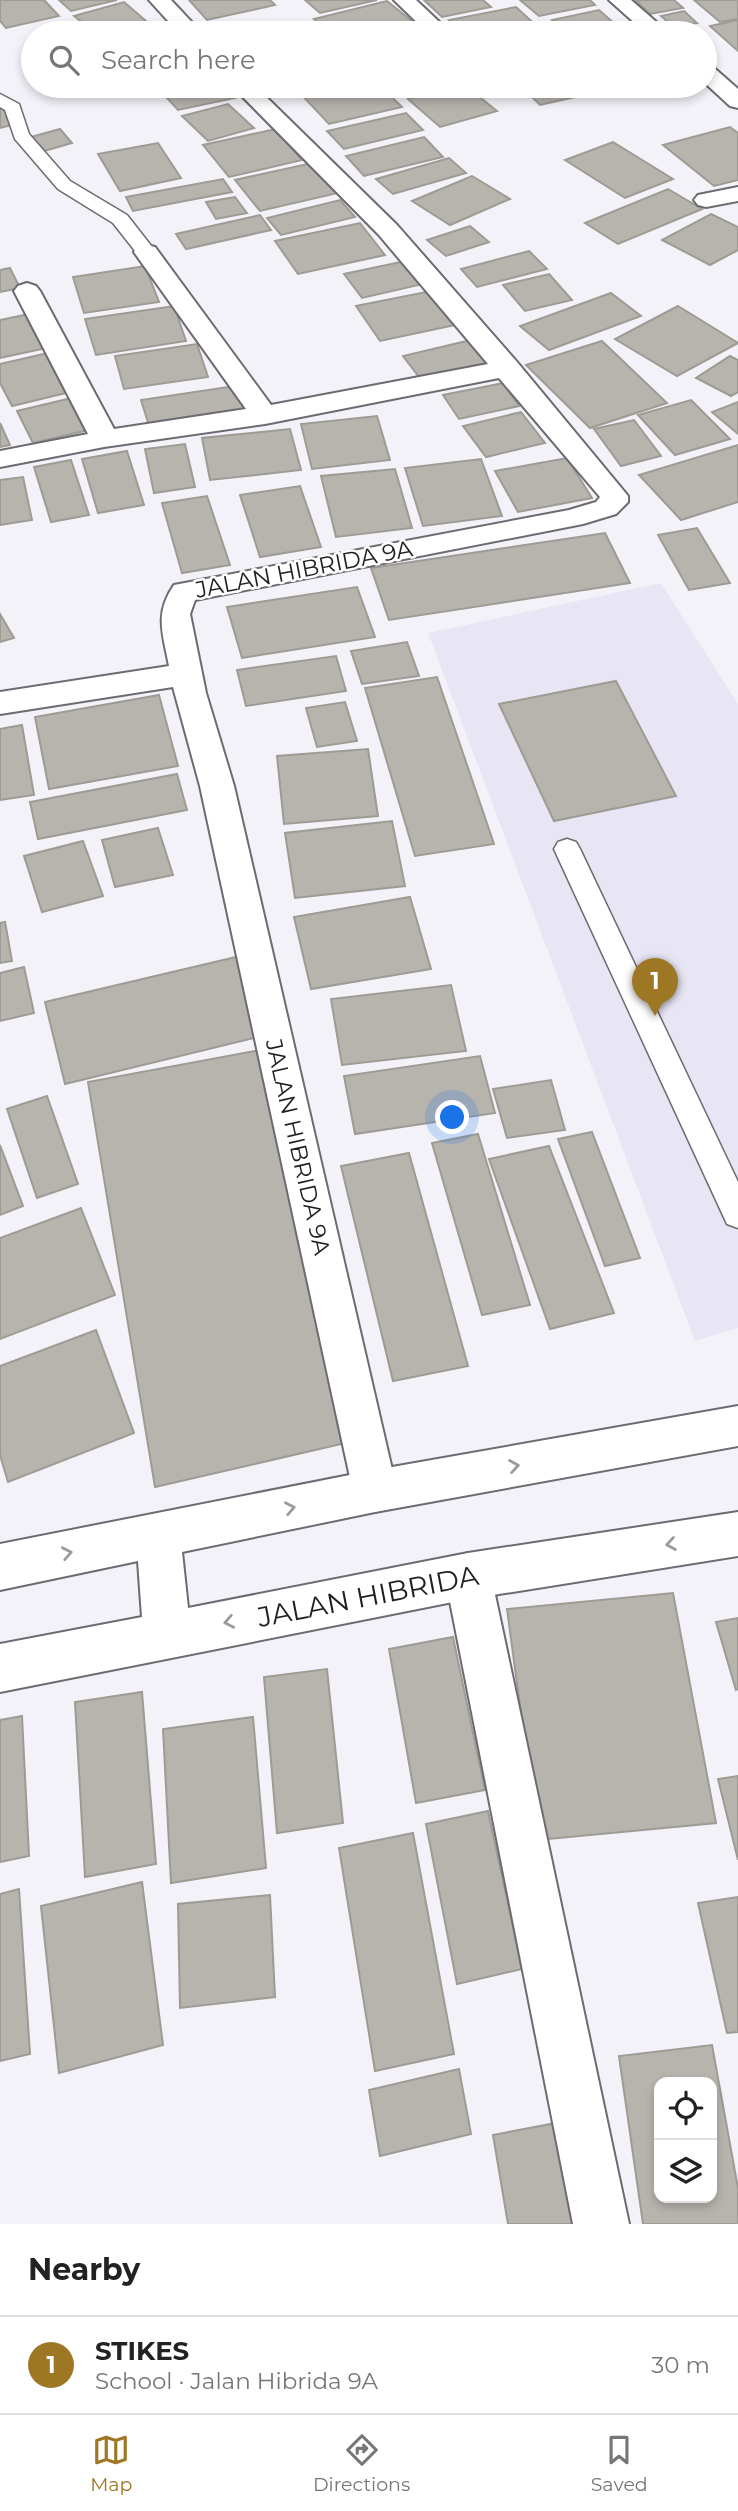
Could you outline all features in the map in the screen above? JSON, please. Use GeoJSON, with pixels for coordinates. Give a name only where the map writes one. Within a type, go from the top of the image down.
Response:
{"type":"FeatureCollection","features":[{"type":"Feature","properties":{"kind":"street"},"geometry":{"type":"LineString","coordinates":[[159,0],[179,21]]}},
{"type":"Feature","properties":{"kind":"street"},"geometry":{"type":"LineString","coordinates":[[404,0],[427,21]]}},
{"type":"Feature","properties":{"kind":"street"},"geometry":{"type":"LineString","coordinates":[[620,0],[644,21]]}},
{"type":"Feature","properties":{"kind":"street"},"geometry":{"type":"LineString","coordinates":[[717,83],[738,101]]}},
{"type":"Feature","properties":{"kind":"street","name":"JALAN HIBRIDA 9A"},"geometry":{"type":"LineString","coordinates":[[255,98],[388,230],[614,496],[614,502],[606,508],[573,518],[185,592],[175,614],[186,674],[217,786],[375,1491]]}},
{"type":"Feature","properties":{"kind":"street"},"geometry":{"type":"LineString","coordinates":[[706,200],[738,194]]}},
{"type":"Feature","properties":{"kind":"street"},"geometry":{"type":"LineString","coordinates":[[146,252],[265,416]]}},
{"type":"Feature","properties":{"kind":"street"},"geometry":{"type":"LineString","coordinates":[[27,290],[99,424],[104,439]]}},
{"type":"Feature","properties":{"kind":"street"},"geometry":{"type":"LineString","coordinates":[[0,459],[104,439],[265,416],[508,368]]}},
{"type":"Feature","properties":{"kind":"street"},"geometry":{"type":"LineString","coordinates":[[0,704],[186,674]]}},
{"type":"Feature","properties":{"kind":"street"},"geometry":{"type":"LineString","coordinates":[[0,1567],[375,1491],[738,1426]]}},
{"type":"Feature","properties":{"kind":"street","name":"JALAN HIBRIDA"},"geometry":{"type":"LineString","coordinates":[[0,1668],[468,1576],[738,1534]]}},
{"type":"Feature","properties":{"kind":"street"},"geometry":{"type":"LineString","coordinates":[[158,1535],[167,1635]]}},
{"type":"Feature","properties":{"kind":"street"},"geometry":{"type":"LineString","coordinates":[[468,1576],[601,2224]]}},
{"type":"Feature","properties":{"kind":"lane"},"geometry":{"type":"LineString","coordinates":[[0,99],[13,108],[20,135],[64,185],[120,219],[146,252]]}},
{"type":"Feature","properties":{"kind":"lane"},"geometry":{"type":"LineString","coordinates":[[567,849],[738,1215]]}},
{"type":"Feature","properties":{"kind":"shaded area"},"geometry":{"type":"Polygon","coordinates":[[[661,583],[738,704],[738,1328],[695,1341],[428,633],[661,583]]]}},
{"type":"Feature","properties":{"kind":"building"},"geometry":{"type":"Polygon","coordinates":[[[0,0],[44,0],[59,16],[21,21],[21,25],[6,28],[0,21],[0,0]]]}},
{"type":"Feature","properties":{"kind":"building"},"geometry":{"type":"Polygon","coordinates":[[[59,0],[117,0],[71,11],[59,0]]]}},
{"type":"Feature","properties":{"kind":"building"},"geometry":{"type":"Polygon","coordinates":[[[189,0],[270,0],[275,5],[207,20],[189,0]]]}},
{"type":"Feature","properties":{"kind":"building"},"geometry":{"type":"Polygon","coordinates":[[[305,0],[377,0],[320,13],[305,0]]]}},
{"type":"Feature","properties":{"kind":"building"},"geometry":{"type":"Polygon","coordinates":[[[424,0],[483,0],[491,7],[442,17],[424,0]]]}},
{"type":"Feature","properties":{"kind":"building"},"geometry":{"type":"Polygon","coordinates":[[[520,0],[590,0],[595,5],[539,16],[520,0]]]}},
{"type":"Feature","properties":{"kind":"building"},"geometry":{"type":"Polygon","coordinates":[[[674,0],[683,8],[650,14],[636,1],[674,0]]]}},
{"type":"Feature","properties":{"kind":"building"},"geometry":{"type":"Polygon","coordinates":[[[694,0],[738,0],[738,19],[720,22],[694,0]]]}},
{"type":"Feature","properties":{"kind":"building"},"geometry":{"type":"Polygon","coordinates":[[[387,1],[412,21],[316,21],[314,19],[387,1]]]}},
{"type":"Feature","properties":{"kind":"building"},"geometry":{"type":"Polygon","coordinates":[[[124,2],[146,21],[80,21],[74,16],[124,2]]]}},
{"type":"Feature","properties":{"kind":"building"},"geometry":{"type":"Polygon","coordinates":[[[516,7],[531,21],[450,21],[516,7]]]}},
{"type":"Feature","properties":{"kind":"building"},"geometry":{"type":"Polygon","coordinates":[[[599,10],[611,21],[553,21],[599,10]]]}},
{"type":"Feature","properties":{"kind":"building"},"geometry":{"type":"Polygon","coordinates":[[[684,11],[695,21],[667,21],[661,16],[684,11]]]}},
{"type":"Feature","properties":{"kind":"building"},"geometry":{"type":"Polygon","coordinates":[[[738,20],[738,51],[717,32],[717,24],[738,20]]]}},
{"type":"Feature","properties":{"kind":"building"},"geometry":{"type":"Polygon","coordinates":[[[167,98],[235,98],[178,110],[167,98]]]}},
{"type":"Feature","properties":{"kind":"building"},"geometry":{"type":"Polygon","coordinates":[[[304,98],[393,98],[402,107],[329,124],[304,98]]]}},
{"type":"Feature","properties":{"kind":"building"},"geometry":{"type":"Polygon","coordinates":[[[481,98],[497,111],[440,127],[408,99],[481,98]]]}},
{"type":"Feature","properties":{"kind":"building"},"geometry":{"type":"Polygon","coordinates":[[[533,98],[571,98],[540,105],[533,98]]]}},
{"type":"Feature","properties":{"kind":"building"},"geometry":{"type":"Polygon","coordinates":[[[228,104],[254,128],[208,141],[182,116],[228,104]]]}},
{"type":"Feature","properties":{"kind":"building"},"geometry":{"type":"Polygon","coordinates":[[[1,105],[16,124],[0,128],[1,105]]]}},
{"type":"Feature","properties":{"kind":"building"},"geometry":{"type":"Polygon","coordinates":[[[406,113],[423,130],[344,149],[327,131],[406,113]]]}},
{"type":"Feature","properties":{"kind":"building"},"geometry":{"type":"Polygon","coordinates":[[[730,127],[738,133],[738,180],[714,186],[663,145],[730,127]]]}},
{"type":"Feature","properties":{"kind":"building"},"geometry":{"type":"Polygon","coordinates":[[[60,129],[72,143],[44,151],[31,137],[60,129]]]}},
{"type":"Feature","properties":{"kind":"building"},"geometry":{"type":"Polygon","coordinates":[[[275,129],[302,160],[229,177],[203,145],[275,129]]]}},
{"type":"Feature","properties":{"kind":"building"},"geometry":{"type":"Polygon","coordinates":[[[424,137],[443,157],[364,176],[346,156],[424,137]]]}},
{"type":"Feature","properties":{"kind":"building"},"geometry":{"type":"Polygon","coordinates":[[[613,142],[673,179],[625,198],[565,160],[613,142]]]}},
{"type":"Feature","properties":{"kind":"building"},"geometry":{"type":"Polygon","coordinates":[[[158,143],[181,178],[120,191],[98,154],[158,143]]]}},
{"type":"Feature","properties":{"kind":"building"},"geometry":{"type":"Polygon","coordinates":[[[449,158],[466,173],[393,194],[376,179],[449,158]]]}},
{"type":"Feature","properties":{"kind":"building"},"geometry":{"type":"Polygon","coordinates":[[[312,163],[338,193],[260,211],[235,180],[312,163]]]}},
{"type":"Feature","properties":{"kind":"building"},"geometry":{"type":"Polygon","coordinates":[[[472,176],[510,199],[450,225],[412,201],[472,176]]]}},
{"type":"Feature","properties":{"kind":"building"},"geometry":{"type":"Polygon","coordinates":[[[223,179],[232,192],[133,211],[126,197],[223,179]]]}},
{"type":"Feature","properties":{"kind":"building"},"geometry":{"type":"Polygon","coordinates":[[[668,189],[702,209],[618,244],[585,223],[668,189]]]}},
{"type":"Feature","properties":{"kind":"building"},"geometry":{"type":"Polygon","coordinates":[[[235,197],[247,213],[216,219],[206,202],[235,197]]]}},
{"type":"Feature","properties":{"kind":"building"},"geometry":{"type":"Polygon","coordinates":[[[340,200],[355,217],[281,235],[267,218],[340,200]]]}},
{"type":"Feature","properties":{"kind":"building"},"geometry":{"type":"Polygon","coordinates":[[[711,214],[738,227],[738,250],[710,265],[662,240],[711,214]]]}},
{"type":"Feature","properties":{"kind":"building"},"geometry":{"type":"Polygon","coordinates":[[[260,215],[271,230],[186,249],[176,234],[260,215]]]}},
{"type":"Feature","properties":{"kind":"building"},"geometry":{"type":"Polygon","coordinates":[[[360,223],[385,255],[298,274],[275,241],[360,223]]]}},
{"type":"Feature","properties":{"kind":"building"},"geometry":{"type":"Polygon","coordinates":[[[470,226],[489,242],[446,256],[427,240],[470,226]]]}},
{"type":"Feature","properties":{"kind":"building"},"geometry":{"type":"Polygon","coordinates":[[[529,251],[547,269],[477,287],[461,269],[529,251]]]}},
{"type":"Feature","properties":{"kind":"building"},"geometry":{"type":"Polygon","coordinates":[[[405,261],[423,284],[362,298],[344,274],[405,261]]]}},
{"type":"Feature","properties":{"kind":"building"},"geometry":{"type":"Polygon","coordinates":[[[145,266],[159,302],[84,313],[73,277],[145,266]]]}},
{"type":"Feature","properties":{"kind":"building"},"geometry":{"type":"Polygon","coordinates":[[[10,268],[20,288],[0,292],[0,270],[10,268]]]}},
{"type":"Feature","properties":{"kind":"building"},"geometry":{"type":"Polygon","coordinates":[[[549,274],[572,300],[525,311],[503,285],[549,274]]]}},
{"type":"Feature","properties":{"kind":"building"},"geometry":{"type":"Polygon","coordinates":[[[431,291],[455,325],[380,341],[356,306],[431,291]]]}},
{"type":"Feature","properties":{"kind":"building"},"geometry":{"type":"Polygon","coordinates":[[[611,293],[641,316],[549,350],[520,326],[611,293]]]}},
{"type":"Feature","properties":{"kind":"building"},"geometry":{"type":"Polygon","coordinates":[[[174,306],[186,341],[96,355],[85,319],[174,306]]]}},
{"type":"Feature","properties":{"kind":"building"},"geometry":{"type":"Polygon","coordinates":[[[678,306],[738,343],[677,376],[615,339],[678,306]]]}},
{"type":"Feature","properties":{"kind":"building"},"geometry":{"type":"Polygon","coordinates":[[[34,313],[51,347],[0,358],[0,320],[34,313]]]}},
{"type":"Feature","properties":{"kind":"building"},"geometry":{"type":"Polygon","coordinates":[[[471,340],[490,366],[422,381],[403,356],[471,340]]]}},
{"type":"Feature","properties":{"kind":"building"},"geometry":{"type":"Polygon","coordinates":[[[602,341],[667,403],[590,428],[526,365],[602,341]]]}},
{"type":"Feature","properties":{"kind":"building"},"geometry":{"type":"Polygon","coordinates":[[[197,344],[208,377],[124,389],[115,356],[197,344]]]}},
{"type":"Feature","properties":{"kind":"building"},"geometry":{"type":"Polygon","coordinates":[[[48,353],[70,392],[12,406],[0,383],[0,364],[48,353]]]}},
{"type":"Feature","properties":{"kind":"building"},"geometry":{"type":"Polygon","coordinates":[[[730,356],[738,360],[738,392],[731,396],[696,378],[730,356]]]}},
{"type":"Feature","properties":{"kind":"building"},"geometry":{"type":"Polygon","coordinates":[[[503,383],[519,406],[459,419],[443,395],[503,383]]]}},
{"type":"Feature","properties":{"kind":"building"},"geometry":{"type":"Polygon","coordinates":[[[241,385],[252,413],[150,429],[141,400],[241,385]]]}},
{"type":"Feature","properties":{"kind":"building"},"geometry":{"type":"Polygon","coordinates":[[[76,397],[93,429],[33,443],[17,411],[76,397]]]}},
{"type":"Feature","properties":{"kind":"building"},"geometry":{"type":"Polygon","coordinates":[[[691,400],[730,439],[675,455],[638,415],[691,400]]]}},
{"type":"Feature","properties":{"kind":"building"},"geometry":{"type":"Polygon","coordinates":[[[738,402],[738,434],[712,412],[738,402]]]}},
{"type":"Feature","properties":{"kind":"building"},"geometry":{"type":"Polygon","coordinates":[[[521,412],[545,443],[486,457],[463,426],[521,412]]]}},
{"type":"Feature","properties":{"kind":"building"},"geometry":{"type":"Polygon","coordinates":[[[377,416],[390,460],[312,469],[301,424],[377,416]]]}},
{"type":"Feature","properties":{"kind":"building"},"geometry":{"type":"Polygon","coordinates":[[[634,420],[661,456],[621,466],[594,429],[634,420]]]}},
{"type":"Feature","properties":{"kind":"building"},"geometry":{"type":"Polygon","coordinates":[[[0,423],[10,445],[0,447],[0,423]]]}},
{"type":"Feature","properties":{"kind":"building"},"geometry":{"type":"Polygon","coordinates":[[[290,429],[301,470],[210,480],[202,438],[290,429]]]}},
{"type":"Feature","properties":{"kind":"building"},"geometry":{"type":"Polygon","coordinates":[[[185,444],[195,487],[154,493],[145,449],[185,444]]]}},
{"type":"Feature","properties":{"kind":"building"},"geometry":{"type":"Polygon","coordinates":[[[738,445],[738,502],[681,520],[639,475],[738,445]]]}},
{"type":"Feature","properties":{"kind":"building"},"geometry":{"type":"Polygon","coordinates":[[[127,451],[144,505],[98,513],[82,459],[127,451]]]}},
{"type":"Feature","properties":{"kind":"building"},"geometry":{"type":"Polygon","coordinates":[[[567,458],[592,498],[518,512],[495,471],[567,458]]]}},
{"type":"Feature","properties":{"kind":"building"},"geometry":{"type":"Polygon","coordinates":[[[481,459],[502,516],[423,526],[405,468],[481,459]]]}},
{"type":"Feature","properties":{"kind":"building"},"geometry":{"type":"Polygon","coordinates":[[[71,460],[89,515],[51,522],[34,467],[71,460]]]}},
{"type":"Feature","properties":{"kind":"building"},"geometry":{"type":"Polygon","coordinates":[[[395,469],[412,528],[336,537],[321,476],[395,469]]]}},
{"type":"Feature","properties":{"kind":"building"},"geometry":{"type":"Polygon","coordinates":[[[23,477],[32,520],[0,525],[0,480],[23,477]]]}},
{"type":"Feature","properties":{"kind":"building"},"geometry":{"type":"Polygon","coordinates":[[[300,486],[321,547],[260,557],[240,495],[300,486]]]}},
{"type":"Feature","properties":{"kind":"building"},"geometry":{"type":"Polygon","coordinates":[[[207,496],[230,565],[182,573],[162,503],[207,496]]]}},
{"type":"Feature","properties":{"kind":"building"},"geometry":{"type":"Polygon","coordinates":[[[697,528],[730,583],[689,590],[658,535],[697,528]]]}},
{"type":"Feature","properties":{"kind":"building"},"geometry":{"type":"Polygon","coordinates":[[[605,533],[630,583],[389,620],[371,568],[605,533]]]}},
{"type":"Feature","properties":{"kind":"building"},"geometry":{"type":"Polygon","coordinates":[[[357,587],[375,637],[242,658],[227,607],[357,587]]]}},
{"type":"Feature","properties":{"kind":"building"},"geometry":{"type":"Polygon","coordinates":[[[0,614],[14,638],[0,642],[0,614]]]}},
{"type":"Feature","properties":{"kind":"building"},"geometry":{"type":"Polygon","coordinates":[[[407,642],[419,676],[362,684],[351,651],[407,642]]]}},
{"type":"Feature","properties":{"kind":"building"},"geometry":{"type":"Polygon","coordinates":[[[336,656],[346,691],[246,706],[237,670],[336,656]]]}},
{"type":"Feature","properties":{"kind":"building"},"geometry":{"type":"Polygon","coordinates":[[[437,677],[494,844],[415,856],[365,688],[437,677]]]}},
{"type":"Feature","properties":{"kind":"building"},"geometry":{"type":"Polygon","coordinates":[[[616,681],[676,796],[554,821],[499,704],[616,681]]]}},
{"type":"Feature","properties":{"kind":"building"},"geometry":{"type":"Polygon","coordinates":[[[159,695],[178,766],[49,789],[35,717],[159,695]]]}},
{"type":"Feature","properties":{"kind":"building"},"geometry":{"type":"Polygon","coordinates":[[[345,702],[357,741],[317,747],[306,708],[345,702]]]}},
{"type":"Feature","properties":{"kind":"building"},"geometry":{"type":"Polygon","coordinates":[[[22,725],[34,795],[0,800],[0,729],[22,725]]]}},
{"type":"Feature","properties":{"kind":"building"},"geometry":{"type":"Polygon","coordinates":[[[368,749],[378,816],[284,824],[277,756],[368,749]]]}},
{"type":"Feature","properties":{"kind":"building"},"geometry":{"type":"Polygon","coordinates":[[[177,774],[187,810],[38,839],[30,802],[177,774]]]}},
{"type":"Feature","properties":{"kind":"building"},"geometry":{"type":"Polygon","coordinates":[[[392,821],[405,886],[295,898],[285,833],[392,821]]]}},
{"type":"Feature","properties":{"kind":"building"},"geometry":{"type":"Polygon","coordinates":[[[158,828],[173,875],[115,887],[102,840],[158,828]]]}},
{"type":"Feature","properties":{"kind":"building"},"geometry":{"type":"Polygon","coordinates":[[[83,841],[103,896],[42,912],[24,856],[83,841]]]}},
{"type":"Feature","properties":{"kind":"building"},"geometry":{"type":"Polygon","coordinates":[[[410,897],[431,969],[311,989],[294,917],[410,897]]]}},
{"type":"Feature","properties":{"kind":"building"},"geometry":{"type":"Polygon","coordinates":[[[5,922],[12,961],[0,963],[0,923],[5,922]]]}},
{"type":"Feature","properties":{"kind":"building"},"geometry":{"type":"Polygon","coordinates":[[[236,957],[262,1036],[65,1084],[45,1002],[236,957]]]}},
{"type":"Feature","properties":{"kind":"building"},"geometry":{"type":"Polygon","coordinates":[[[24,967],[34,1013],[0,1021],[0,973],[24,967]]]}},
{"type":"Feature","properties":{"kind":"building"},"geometry":{"type":"Polygon","coordinates":[[[451,985],[466,1051],[342,1065],[331,999],[451,985]]]}},
{"type":"Feature","properties":{"kind":"building"},"geometry":{"type":"Polygon","coordinates":[[[260,1050],[354,1441],[155,1487],[88,1082],[260,1050]]]}},
{"type":"Feature","properties":{"kind":"building"},"geometry":{"type":"Polygon","coordinates":[[[480,1056],[495,1113],[355,1134],[344,1076],[480,1056]]]}},
{"type":"Feature","properties":{"kind":"building"},"geometry":{"type":"Polygon","coordinates":[[[551,1080],[565,1130],[507,1138],[493,1089],[551,1080]]]}},
{"type":"Feature","properties":{"kind":"building"},"geometry":{"type":"Polygon","coordinates":[[[47,1096],[78,1184],[37,1198],[7,1109],[47,1096]]]}},
{"type":"Feature","properties":{"kind":"building"},"geometry":{"type":"Polygon","coordinates":[[[592,1132],[640,1258],[605,1266],[558,1139],[592,1132]]]}},
{"type":"Feature","properties":{"kind":"building"},"geometry":{"type":"Polygon","coordinates":[[[478,1134],[530,1305],[482,1315],[432,1143],[478,1134]]]}},
{"type":"Feature","properties":{"kind":"building"},"geometry":{"type":"Polygon","coordinates":[[[0,1145],[23,1206],[0,1215],[0,1145]]]}},
{"type":"Feature","properties":{"kind":"building"},"geometry":{"type":"Polygon","coordinates":[[[549,1146],[614,1313],[550,1329],[489,1159],[549,1146]]]}},
{"type":"Feature","properties":{"kind":"building"},"geometry":{"type":"Polygon","coordinates":[[[409,1153],[468,1366],[393,1381],[341,1166],[409,1153]]]}},
{"type":"Feature","properties":{"kind":"building"},"geometry":{"type":"Polygon","coordinates":[[[81,1208],[115,1295],[0,1339],[0,1238],[81,1208]]]}},
{"type":"Feature","properties":{"kind":"building"},"geometry":{"type":"Polygon","coordinates":[[[96,1330],[134,1433],[8,1482],[0,1455],[0,1366],[96,1330]]]}},
{"type":"Feature","properties":{"kind":"building"},"geometry":{"type":"Polygon","coordinates":[[[673,1593],[716,1823],[538,1840],[507,1609],[673,1593]]]}},
{"type":"Feature","properties":{"kind":"building"},"geometry":{"type":"Polygon","coordinates":[[[738,1618],[738,1689],[736,1690],[716,1622],[738,1618]]]}},
{"type":"Feature","properties":{"kind":"building"},"geometry":{"type":"Polygon","coordinates":[[[453,1637],[485,1790],[416,1803],[389,1649],[453,1637]]]}},
{"type":"Feature","properties":{"kind":"building"},"geometry":{"type":"Polygon","coordinates":[[[327,1669],[343,1823],[277,1833],[264,1677],[327,1669]]]}},
{"type":"Feature","properties":{"kind":"building"},"geometry":{"type":"Polygon","coordinates":[[[142,1692],[156,1864],[85,1877],[75,1702],[142,1692]]]}},
{"type":"Feature","properties":{"kind":"building"},"geometry":{"type":"Polygon","coordinates":[[[22,1716],[29,1856],[0,1862],[0,1720],[22,1716]]]}},
{"type":"Feature","properties":{"kind":"building"},"geometry":{"type":"Polygon","coordinates":[[[253,1717],[266,1868],[171,1883],[163,1729],[253,1717]]]}},
{"type":"Feature","properties":{"kind":"building"},"geometry":{"type":"Polygon","coordinates":[[[738,1776],[738,1860],[718,1779],[738,1776]]]}},
{"type":"Feature","properties":{"kind":"building"},"geometry":{"type":"Polygon","coordinates":[[[488,1811],[522,1969],[457,1984],[426,1824],[488,1811]]]}},
{"type":"Feature","properties":{"kind":"building"},"geometry":{"type":"Polygon","coordinates":[[[413,1833],[454,2054],[375,2071],[339,1848],[413,1833]]]}},
{"type":"Feature","properties":{"kind":"building"},"geometry":{"type":"Polygon","coordinates":[[[142,1882],[163,2045],[59,2073],[41,1906],[142,1882]]]}},
{"type":"Feature","properties":{"kind":"building"},"geometry":{"type":"Polygon","coordinates":[[[19,1889],[30,2054],[0,2061],[0,1894],[19,1889]]]}},
{"type":"Feature","properties":{"kind":"building"},"geometry":{"type":"Polygon","coordinates":[[[270,1895],[275,1997],[180,2008],[178,1904],[270,1895]]]}},
{"type":"Feature","properties":{"kind":"building"},"geometry":{"type":"Polygon","coordinates":[[[738,1897],[738,2032],[727,2033],[698,1903],[738,1897]]]}},
{"type":"Feature","properties":{"kind":"building"},"geometry":{"type":"Polygon","coordinates":[[[712,2045],[738,2188],[738,2224],[643,2224],[619,2056],[712,2045]]]}},
{"type":"Feature","properties":{"kind":"building"},"geometry":{"type":"Polygon","coordinates":[[[459,2069],[471,2134],[380,2156],[369,2090],[459,2069]]]}},
{"type":"Feature","properties":{"kind":"building"},"geometry":{"type":"Polygon","coordinates":[[[556,2123],[575,2224],[508,2224],[493,2135],[556,2123]]]}},
{"type":"Feature","properties":{"kind":"place","name":"STIKES"},"geometry":{"type":"Point","coordinates":[655,1016]}}]}
